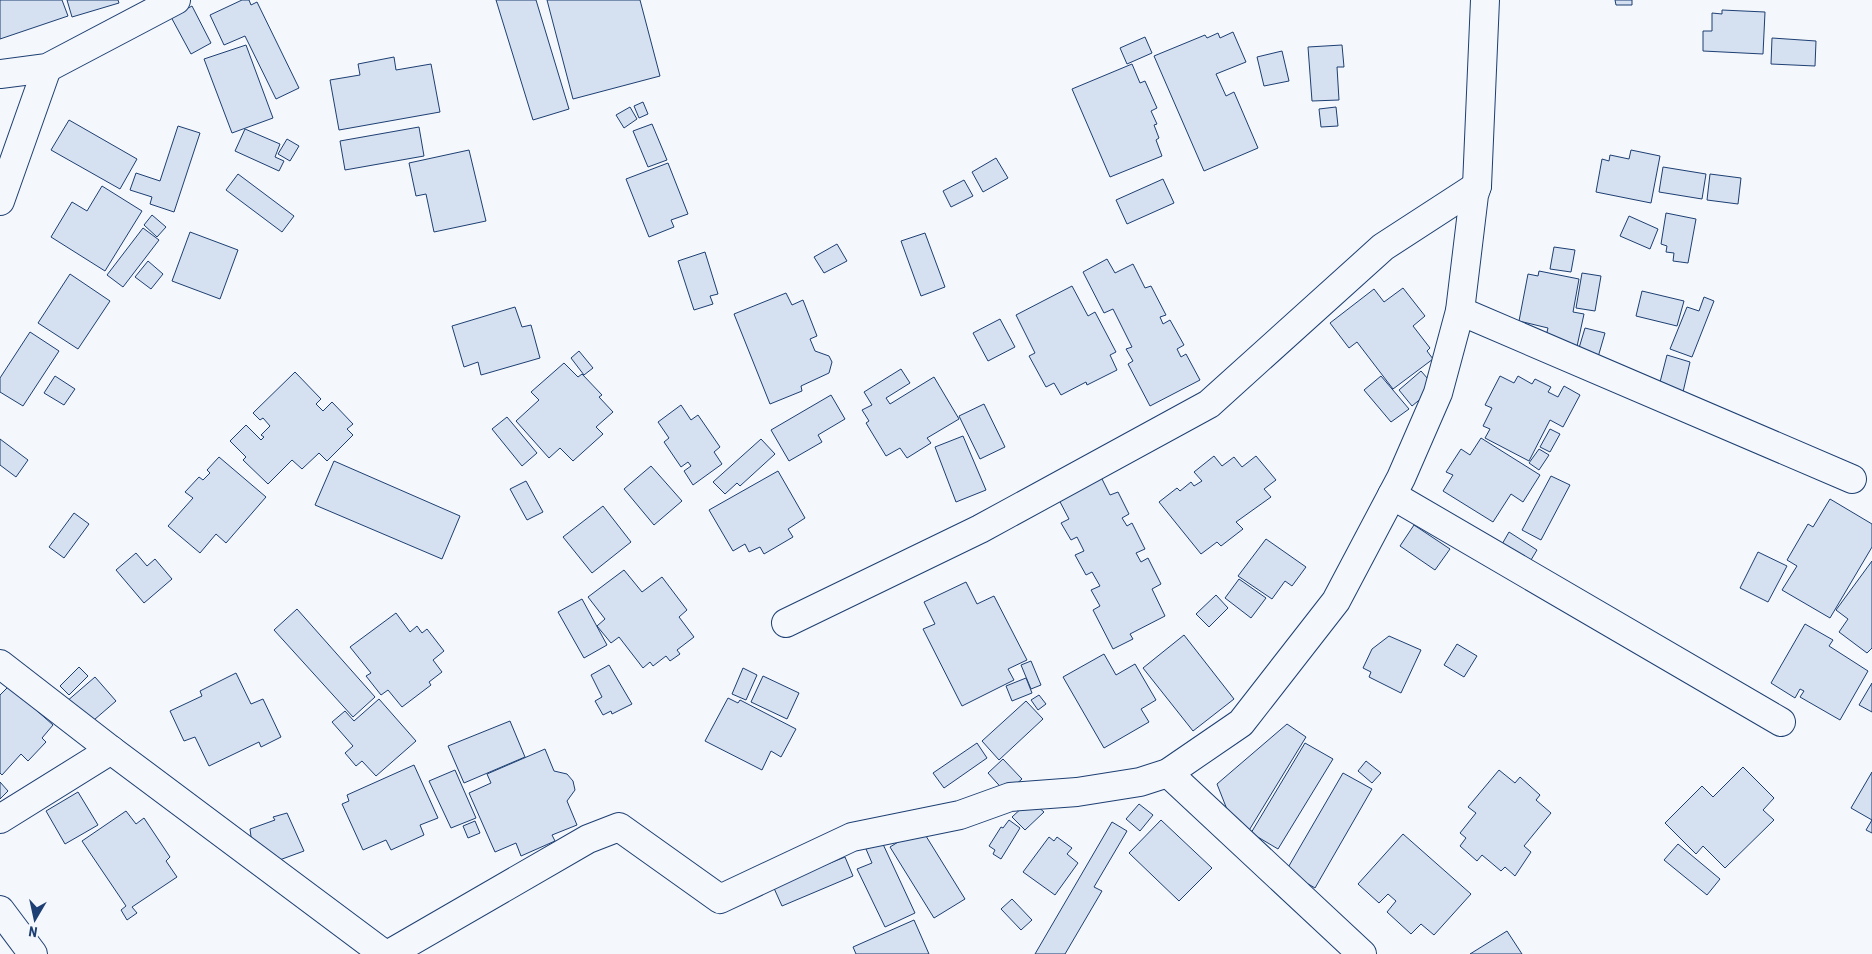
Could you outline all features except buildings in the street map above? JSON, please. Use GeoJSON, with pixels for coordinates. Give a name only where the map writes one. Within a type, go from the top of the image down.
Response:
{"type":"FeatureCollection","features":[{"type":"Feature","properties":{"kind":"street"},"geometry":{"type":"LineString","coordinates":[[0,74],[47,68],[176,0]]}},
{"type":"Feature","properties":{"kind":"street"},"geometry":{"type":"LineString","coordinates":[[388,954],[588,839],[619,827],[660,854],[720,899],[852,837],[960,815],[1010,797],[1077,792],[1140,782],[1168,773],[1241,724],[1336,601],[1392,495],[1438,393],[1460,311],[1474,195],[1477,186],[1485,0]]}},
{"type":"Feature","properties":{"kind":"street"},"geometry":{"type":"LineString","coordinates":[[0,201],[47,68]]}},
{"type":"Feature","properties":{"kind":"street"},"geometry":{"type":"LineString","coordinates":[[786,623],[980,529],[1209,404],[1383,247],[1477,186]]}},
{"type":"Feature","properties":{"kind":"street"},"geometry":{"type":"LineString","coordinates":[[1460,311],[1852,480]]}},
{"type":"Feature","properties":{"kind":"street"},"geometry":{"type":"LineString","coordinates":[[1392,495],[1782,722]]}},
{"type":"Feature","properties":{"kind":"street"},"geometry":{"type":"LineString","coordinates":[[0,664],[111,750],[384,954]]}},
{"type":"Feature","properties":{"kind":"street"},"geometry":{"type":"LineString","coordinates":[[0,819],[111,750]]}},
{"type":"Feature","properties":{"kind":"street"},"geometry":{"type":"LineString","coordinates":[[1168,773],[1362,954]]}},
{"type":"Feature","properties":{"kind":"street"},"geometry":{"type":"LineString","coordinates":[[0,910],[33,954]]}}]}
